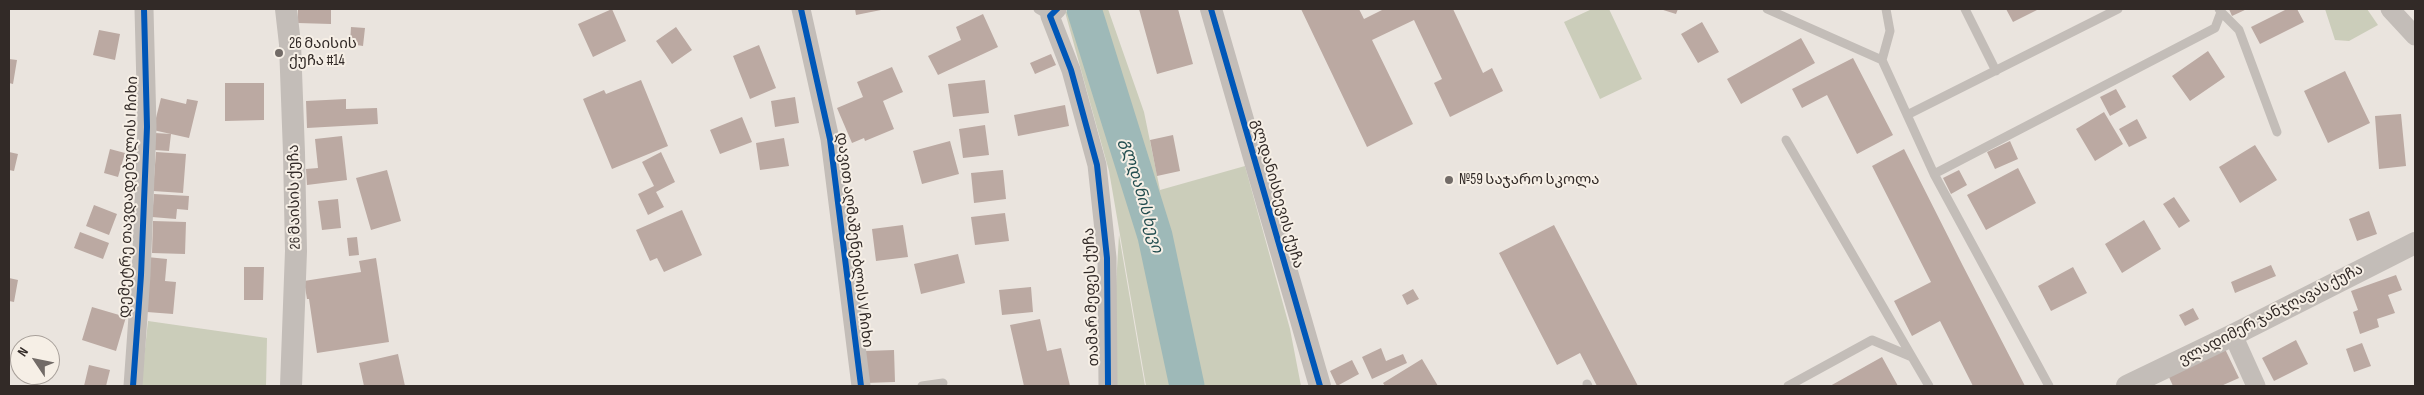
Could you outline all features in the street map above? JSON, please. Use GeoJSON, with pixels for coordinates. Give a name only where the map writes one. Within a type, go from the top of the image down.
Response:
{"type":"FeatureCollection","features":[{"type":"Feature","properties":{"kind":"street","name":"დემეტრე თავდადებულის I ჩიხი"},"geometry":{"type":"LineString","coordinates":[[133,386],[142,275],[147,127],[144,9]]}},
{"type":"Feature","properties":{"kind":"street","name":"26 მაისის ქუჩა"},"geometry":{"type":"LineString","coordinates":[[286,9],[293,123],[296,241],[291,386]]}},
{"type":"Feature","properties":{"kind":"street","name":"დავით აღმაშენებლის V ჩიხი"},"geometry":{"type":"LineString","coordinates":[[801,9],[830,139],[861,386]]}},
{"type":"Feature","properties":{"kind":"street","name":"გლდანისხევის ქუჩა"},"geometry":{"type":"LineString","coordinates":[[1211,9],[1320,386]]}},
{"type":"Feature","properties":{"kind":"street"},"geometry":{"type":"LineString","coordinates":[[2390,9],[2415,36]]}},
{"type":"Feature","properties":{"kind":"street","name":"თამარ მეფეს ქუჩა"},"geometry":{"type":"LineString","coordinates":[[1048,11],[1071,70],[1097,165],[1107,258],[1108,386]]}},
{"type":"Feature","properties":{"kind":"street","name":"ვლადიმერ ჯანჯღავას ქუჩა"},"geometry":{"type":"LineString","coordinates":[[2127,386],[2415,243]]}},
{"type":"Feature","properties":{"kind":"street"},"geometry":{"type":"LineString","coordinates":[[2233,335],[2256,386]]}},
{"type":"Feature","properties":{"kind":"lane"},"geometry":{"type":"LineString","coordinates":[[1767,9],[1882,60]]}},
{"type":"Feature","properties":{"kind":"lane"},"geometry":{"type":"LineString","coordinates":[[1886,9],[1890,31],[1882,60],[1934,174],[2049,386]]}},
{"type":"Feature","properties":{"kind":"lane"},"geometry":{"type":"LineString","coordinates":[[1965,9],[1996,71]]}},
{"type":"Feature","properties":{"kind":"lane"},"geometry":{"type":"LineString","coordinates":[[1907,115],[2118,9]]}},
{"type":"Feature","properties":{"kind":"lane"},"geometry":{"type":"LineString","coordinates":[[2220,11],[2238,30],[2277,132]]}},
{"type":"Feature","properties":{"kind":"lane"},"geometry":{"type":"LineString","coordinates":[[1934,174],[2215,28],[2220,11]]}},
{"type":"Feature","properties":{"kind":"lane"},"geometry":{"type":"LineString","coordinates":[[1786,140],[1929,386]]}},
{"type":"Feature","properties":{"kind":"lane"},"geometry":{"type":"LineString","coordinates":[[1788,386],[1872,340],[1912,357]]}},
{"type":"Feature","properties":{"kind":"lane"},"geometry":{"type":"LineString","coordinates":[[922,386],[943,383]]}},
{"type":"Feature","properties":{"kind":"green space"},"geometry":{"type":"Polygon","coordinates":[[[1076,9],[1108,9],[1144,112],[1160,190],[1245,166],[1290,329],[1301,386],[1146,386],[1109,171],[1065,12],[1076,9]]]}},
{"type":"Feature","properties":{"kind":"green space"},"geometry":{"type":"Polygon","coordinates":[[[1592,9],[1609,9],[1642,79],[1600,99],[1564,22],[1592,9]]]}},
{"type":"Feature","properties":{"kind":"green space"},"geometry":{"type":"Polygon","coordinates":[[[2325,9],[2367,9],[2378,25],[2349,41],[2335,40],[2325,9]]]}},
{"type":"Feature","properties":{"kind":"green space"},"geometry":{"type":"Polygon","coordinates":[[[1119,235],[1145,386],[1114,386],[1112,353],[1119,235]]]}},
{"type":"Feature","properties":{"kind":"green space"},"geometry":{"type":"Polygon","coordinates":[[[148,321],[267,338],[266,386],[141,386],[148,321]]]}},
{"type":"Feature","properties":{"kind":"building"},"geometry":{"type":"Polygon","coordinates":[[[298,9],[331,9],[331,24],[298,23],[298,9]]]}},
{"type":"Feature","properties":{"kind":"building"},"geometry":{"type":"Polygon","coordinates":[[[612,9],[626,41],[593,57],[578,24],[612,9]]]}},
{"type":"Feature","properties":{"kind":"building"},"geometry":{"type":"Polygon","coordinates":[[[855,9],[881,9],[881,10],[856,15],[855,9]]]}},
{"type":"Feature","properties":{"kind":"building"},"geometry":{"type":"Polygon","coordinates":[[[1139,9],[1178,9],[1193,64],[1157,74],[1139,9]]]}},
{"type":"Feature","properties":{"kind":"building"},"geometry":{"type":"Polygon","coordinates":[[[1301,9],[1359,9],[1364,19],[1384,9],[1453,9],[1483,73],[1492,68],[1503,91],[1450,117],[1434,83],[1442,79],[1414,20],[1372,40],[1413,124],[1367,147],[1301,9]]]}},
{"type":"Feature","properties":{"kind":"building"},"geometry":{"type":"Polygon","coordinates":[[[1660,9],[1678,9],[1676,14],[1660,9]]]}},
{"type":"Feature","properties":{"kind":"building"},"geometry":{"type":"Polygon","coordinates":[[[2006,9],[2039,9],[2013,22],[2006,9]]]}},
{"type":"Feature","properties":{"kind":"building"},"geometry":{"type":"Polygon","coordinates":[[[2229,9],[2247,9],[2232,16],[2229,9]]]}},
{"type":"Feature","properties":{"kind":"building"},"geometry":{"type":"Polygon","coordinates":[[[2287,9],[2297,9],[2304,22],[2260,44],[2251,27],[2287,9]]]}},
{"type":"Feature","properties":{"kind":"building"},"geometry":{"type":"Polygon","coordinates":[[[983,14],[998,47],[938,75],[928,56],[961,40],[956,27],[983,14]]]}},
{"type":"Feature","properties":{"kind":"building"},"geometry":{"type":"Polygon","coordinates":[[[1702,22],[1719,52],[1698,63],[1681,34],[1702,22]]]}},
{"type":"Feature","properties":{"kind":"building"},"geometry":{"type":"Polygon","coordinates":[[[351,27],[365,28],[363,46],[350,44],[351,27]]]}},
{"type":"Feature","properties":{"kind":"building"},"geometry":{"type":"Polygon","coordinates":[[[676,27],[692,50],[672,64],[656,41],[676,27]]]}},
{"type":"Feature","properties":{"kind":"building"},"geometry":{"type":"Polygon","coordinates":[[[99,30],[120,34],[115,60],[93,55],[99,30]]]}},
{"type":"Feature","properties":{"kind":"building"},"geometry":{"type":"Polygon","coordinates":[[[1801,38],[1815,63],[1741,104],[1727,79],[1801,38]]]}},
{"type":"Feature","properties":{"kind":"building"},"geometry":{"type":"Polygon","coordinates":[[[759,45],[776,88],[750,99],[733,56],[759,45]]]}},
{"type":"Feature","properties":{"kind":"building"},"geometry":{"type":"Polygon","coordinates":[[[2208,51],[2225,77],[2190,101],[2172,76],[2208,51]]]}},
{"type":"Feature","properties":{"kind":"building"},"geometry":{"type":"Polygon","coordinates":[[[1051,54],[1056,65],[1035,74],[1030,63],[1051,54]]]}},
{"type":"Feature","properties":{"kind":"building"},"geometry":{"type":"Polygon","coordinates":[[[1853,58],[1893,135],[1857,154],[1827,95],[1802,108],[1792,89],[1853,58]]]}},
{"type":"Feature","properties":{"kind":"building"},"geometry":{"type":"Polygon","coordinates":[[[9,59],[17,60],[13,84],[9,83],[9,59]]]}},
{"type":"Feature","properties":{"kind":"building"},"geometry":{"type":"Polygon","coordinates":[[[892,67],[903,92],[883,101],[894,129],[865,141],[864,138],[852,143],[837,108],[863,97],[857,82],[892,67]]]}},
{"type":"Feature","properties":{"kind":"building"},"geometry":{"type":"Polygon","coordinates":[[[2345,71],[2370,123],[2328,143],[2304,91],[2345,71]]]}},
{"type":"Feature","properties":{"kind":"building"},"geometry":{"type":"Polygon","coordinates":[[[641,80],[668,146],[612,169],[583,99],[604,90],[606,94],[641,80]]]}},
{"type":"Feature","properties":{"kind":"building"},"geometry":{"type":"Polygon","coordinates":[[[985,80],[989,113],[953,117],[948,84],[985,80]]]}},
{"type":"Feature","properties":{"kind":"building"},"geometry":{"type":"Polygon","coordinates":[[[225,83],[264,83],[264,120],[225,121],[225,83]]]}},
{"type":"Feature","properties":{"kind":"building"},"geometry":{"type":"Polygon","coordinates":[[[2116,89],[2126,107],[2110,116],[2100,97],[2116,89]]]}},
{"type":"Feature","properties":{"kind":"building"},"geometry":{"type":"Polygon","coordinates":[[[795,97],[799,123],[775,127],[771,101],[795,97]]]}},
{"type":"Feature","properties":{"kind":"building"},"geometry":{"type":"Polygon","coordinates":[[[161,98],[186,104],[187,99],[198,101],[189,138],[153,130],[161,98]]]}},
{"type":"Feature","properties":{"kind":"building"},"geometry":{"type":"Polygon","coordinates":[[[346,99],[346,109],[377,108],[378,124],[307,128],[306,101],[346,99]]]}},
{"type":"Feature","properties":{"kind":"building"},"geometry":{"type":"Polygon","coordinates":[[[1065,105],[1069,126],[1018,136],[1014,115],[1065,105]]]}},
{"type":"Feature","properties":{"kind":"building"},"geometry":{"type":"Polygon","coordinates":[[[2104,112],[2123,144],[2095,161],[2076,129],[2104,112]]]}},
{"type":"Feature","properties":{"kind":"building"},"geometry":{"type":"Polygon","coordinates":[[[2401,114],[2406,166],[2379,169],[2375,116],[2401,114]]]}},
{"type":"Feature","properties":{"kind":"building"},"geometry":{"type":"Polygon","coordinates":[[[742,117],[752,142],[720,154],[710,130],[742,117]]]}},
{"type":"Feature","properties":{"kind":"building"},"geometry":{"type":"Polygon","coordinates":[[[2137,119],[2147,138],[2129,147],[2119,129],[2137,119]]]}},
{"type":"Feature","properties":{"kind":"building"},"geometry":{"type":"Polygon","coordinates":[[[985,125],[989,155],[963,158],[959,129],[985,125]]]}},
{"type":"Feature","properties":{"kind":"building"},"geometry":{"type":"Polygon","coordinates":[[[155,133],[171,134],[169,151],[154,150],[155,133]]]}},
{"type":"Feature","properties":{"kind":"building"},"geometry":{"type":"Polygon","coordinates":[[[1173,135],[1180,171],[1157,176],[1150,140],[1173,135]]]}},
{"type":"Feature","properties":{"kind":"building"},"geometry":{"type":"Polygon","coordinates":[[[342,136],[347,180],[307,185],[306,169],[318,168],[315,139],[342,136]]]}},
{"type":"Feature","properties":{"kind":"building"},"geometry":{"type":"Polygon","coordinates":[[[784,138],[789,166],[760,170],[756,143],[784,138]]]}},
{"type":"Feature","properties":{"kind":"building"},"geometry":{"type":"Polygon","coordinates":[[[950,141],[959,174],[922,184],[913,151],[950,141]]]}},
{"type":"Feature","properties":{"kind":"building"},"geometry":{"type":"Polygon","coordinates":[[[2010,141],[2018,159],[1995,169],[1987,152],[2010,141]]]}},
{"type":"Feature","properties":{"kind":"building"},"geometry":{"type":"Polygon","coordinates":[[[2255,145],[2277,180],[2240,203],[2219,167],[2255,145]]]}},
{"type":"Feature","properties":{"kind":"building"},"geometry":{"type":"Polygon","coordinates":[[[110,149],[125,153],[118,177],[104,173],[110,149]]]}},
{"type":"Feature","properties":{"kind":"building"},"geometry":{"type":"Polygon","coordinates":[[[1904,149],[2025,386],[1973,386],[1940,321],[1912,336],[1894,301],[1931,282],[1872,166],[1904,149]]]}},
{"type":"Feature","properties":{"kind":"building"},"geometry":{"type":"Polygon","coordinates":[[[9,152],[18,154],[14,171],[9,170],[9,152]]]}},
{"type":"Feature","properties":{"kind":"building"},"geometry":{"type":"Polygon","coordinates":[[[156,152],[186,154],[183,193],[153,191],[156,152]]]}},
{"type":"Feature","properties":{"kind":"building"},"geometry":{"type":"Polygon","coordinates":[[[661,152],[675,182],[656,192],[664,207],[648,215],[638,194],[654,186],[642,162],[661,152]]]}},
{"type":"Feature","properties":{"kind":"building"},"geometry":{"type":"Polygon","coordinates":[[[2018,168],[2036,203],[1986,230],[1967,195],[2018,168]]]}},
{"type":"Feature","properties":{"kind":"building"},"geometry":{"type":"Polygon","coordinates":[[[387,170],[401,221],[371,230],[356,178],[387,170]]]}},
{"type":"Feature","properties":{"kind":"building"},"geometry":{"type":"Polygon","coordinates":[[[1003,170],[1006,199],[974,203],[971,173],[1003,170]]]}},
{"type":"Feature","properties":{"kind":"building"},"geometry":{"type":"Polygon","coordinates":[[[1959,170],[1967,185],[1951,194],[1943,178],[1959,170]]]}},
{"type":"Feature","properties":{"kind":"building"},"geometry":{"type":"Polygon","coordinates":[[[154,194],[189,196],[188,210],[177,209],[176,219],[152,217],[154,194]]]}},
{"type":"Feature","properties":{"kind":"building"},"geometry":{"type":"Polygon","coordinates":[[[2174,197],[2190,221],[2179,228],[2163,204],[2174,197]]]}},
{"type":"Feature","properties":{"kind":"building"},"geometry":{"type":"Polygon","coordinates":[[[338,199],[341,228],[322,230],[318,201],[338,199]]]}},
{"type":"Feature","properties":{"kind":"building"},"geometry":{"type":"Polygon","coordinates":[[[94,205],[117,214],[109,235],[86,226],[94,205]]]}},
{"type":"Feature","properties":{"kind":"building"},"geometry":{"type":"Polygon","coordinates":[[[682,210],[702,255],[664,272],[657,258],[650,261],[636,230],[682,210]]]}},
{"type":"Feature","properties":{"kind":"building"},"geometry":{"type":"Polygon","coordinates":[[[2369,211],[2377,234],[2357,241],[2349,219],[2369,211]]]}},
{"type":"Feature","properties":{"kind":"building"},"geometry":{"type":"Polygon","coordinates":[[[1005,213],[1009,241],[975,245],[971,217],[1005,213]]]}},
{"type":"Feature","properties":{"kind":"building"},"geometry":{"type":"Polygon","coordinates":[[[2144,220],[2161,249],[2122,273],[2105,244],[2144,220]]]}},
{"type":"Feature","properties":{"kind":"building"},"geometry":{"type":"Polygon","coordinates":[[[153,221],[186,222],[185,254],[152,253],[153,221]]]}},
{"type":"Feature","properties":{"kind":"building"},"geometry":{"type":"Polygon","coordinates":[[[903,225],[908,257],[876,261],[872,229],[903,225]]]}},
{"type":"Feature","properties":{"kind":"building"},"geometry":{"type":"Polygon","coordinates":[[[1554,225],[1638,386],[1597,386],[1580,353],[1557,365],[1499,253],[1554,225]]]}},
{"type":"Feature","properties":{"kind":"building"},"geometry":{"type":"Polygon","coordinates":[[[80,232],[109,243],[103,259],[74,248],[80,232]]]}},
{"type":"Feature","properties":{"kind":"building"},"geometry":{"type":"Polygon","coordinates":[[[357,237],[359,255],[349,256],[347,238],[357,237]]]}},
{"type":"Feature","properties":{"kind":"building"},"geometry":{"type":"Polygon","coordinates":[[[958,254],[965,283],[921,294],[914,264],[958,254]]]}},
{"type":"Feature","properties":{"kind":"building"},"geometry":{"type":"Polygon","coordinates":[[[147,257],[167,259],[165,281],[176,282],[173,314],[147,312],[147,257]]]}},
{"type":"Feature","properties":{"kind":"building"},"geometry":{"type":"Polygon","coordinates":[[[376,258],[389,342],[317,353],[309,299],[307,299],[304,281],[361,272],[359,261],[376,258]]]}},
{"type":"Feature","properties":{"kind":"building"},"geometry":{"type":"Polygon","coordinates":[[[2271,265],[2276,276],[2235,293],[2231,282],[2271,265]]]}},
{"type":"Feature","properties":{"kind":"building"},"geometry":{"type":"Polygon","coordinates":[[[244,267],[264,267],[263,300],[244,300],[244,267]]]}},
{"type":"Feature","properties":{"kind":"building"},"geometry":{"type":"Polygon","coordinates":[[[2073,267],[2087,293],[2051,311],[2038,286],[2073,267]]]}},
{"type":"Feature","properties":{"kind":"building"},"geometry":{"type":"Polygon","coordinates":[[[2396,275],[2402,290],[2388,295],[2395,313],[2377,319],[2379,327],[2360,334],[2353,312],[2358,310],[2351,291],[2396,275]]]}},
{"type":"Feature","properties":{"kind":"building"},"geometry":{"type":"Polygon","coordinates":[[[9,278],[18,280],[14,302],[9,301],[9,278]]]}},
{"type":"Feature","properties":{"kind":"building"},"geometry":{"type":"Polygon","coordinates":[[[1031,287],[1033,312],[1002,315],[999,290],[1031,287]]]}},
{"type":"Feature","properties":{"kind":"building"},"geometry":{"type":"Polygon","coordinates":[[[1413,289],[1419,299],[1407,305],[1402,295],[1413,289]]]}},
{"type":"Feature","properties":{"kind":"building"},"geometry":{"type":"Polygon","coordinates":[[[92,307],[126,317],[116,351],[82,340],[92,307]]]}},
{"type":"Feature","properties":{"kind":"building"},"geometry":{"type":"Polygon","coordinates":[[[2193,308],[2199,319],[2185,326],[2179,315],[2193,308]]]}},
{"type":"Feature","properties":{"kind":"building"},"geometry":{"type":"Polygon","coordinates":[[[1040,319],[1047,351],[1061,348],[1070,386],[1024,386],[1010,325],[1040,319]]]}},
{"type":"Feature","properties":{"kind":"building"},"geometry":{"type":"Polygon","coordinates":[[[2296,340],[2308,364],[2274,381],[2262,358],[2296,340]]]}},
{"type":"Feature","properties":{"kind":"building"},"geometry":{"type":"Polygon","coordinates":[[[2362,343],[2371,366],[2354,372],[2346,349],[2362,343]]]}},
{"type":"Feature","properties":{"kind":"building"},"geometry":{"type":"Polygon","coordinates":[[[1381,348],[1386,361],[1403,354],[1407,363],[1372,379],[1362,357],[1381,348]]]}},
{"type":"Feature","properties":{"kind":"building"},"geometry":{"type":"Polygon","coordinates":[[[2225,349],[2239,378],[2221,386],[2173,386],[2168,375],[2225,349]]]}},
{"type":"Feature","properties":{"kind":"building"},"geometry":{"type":"Polygon","coordinates":[[[894,350],[895,382],[866,383],[865,351],[894,350]]]}},
{"type":"Feature","properties":{"kind":"building"},"geometry":{"type":"Polygon","coordinates":[[[398,354],[405,386],[364,386],[359,363],[398,354]]]}},
{"type":"Feature","properties":{"kind":"building"},"geometry":{"type":"Polygon","coordinates":[[[1882,357],[1898,386],[1830,386],[1882,357]]]}},
{"type":"Feature","properties":{"kind":"building"},"geometry":{"type":"Polygon","coordinates":[[[1422,359],[1438,386],[1385,386],[1383,383],[1422,359]]]}},
{"type":"Feature","properties":{"kind":"building"},"geometry":{"type":"Polygon","coordinates":[[[1352,360],[1359,374],[1337,386],[1330,371],[1352,360]]]}},
{"type":"Feature","properties":{"kind":"building"},"geometry":{"type":"Polygon","coordinates":[[[89,365],[110,370],[106,386],[84,386],[89,365]]]}},
{"type":"Feature","properties":{"kind":"waterway","name":"გლდანის ხევი"},"geometry":{"type":"LineString","coordinates":[[1084,9],[1155,236],[1187,386]]}},
{"type":"Feature","properties":{"kind":"cycle path"},"geometry":{"type":"LineString","coordinates":[[133,386],[141,275],[147,127],[144,9]]}},
{"type":"Feature","properties":{"kind":"cycle path"},"geometry":{"type":"LineString","coordinates":[[801,9],[830,139],[861,386]]}},
{"type":"Feature","properties":{"kind":"cycle path"},"geometry":{"type":"LineString","coordinates":[[1057,9],[1050,16],[1071,70],[1097,165],[1107,258],[1108,386]]}},
{"type":"Feature","properties":{"kind":"cycle path"},"geometry":{"type":"LineString","coordinates":[[1211,9],[1320,386]]}},
{"type":"Feature","properties":{"kind":"place","name":"26 მაისის ქუჩა #14"},"geometry":{"type":"Point","coordinates":[279,53]}},
{"type":"Feature","properties":{"kind":"place","name":"№59 საჯარო სკოლა"},"geometry":{"type":"Point","coordinates":[1449,180]}}]}
